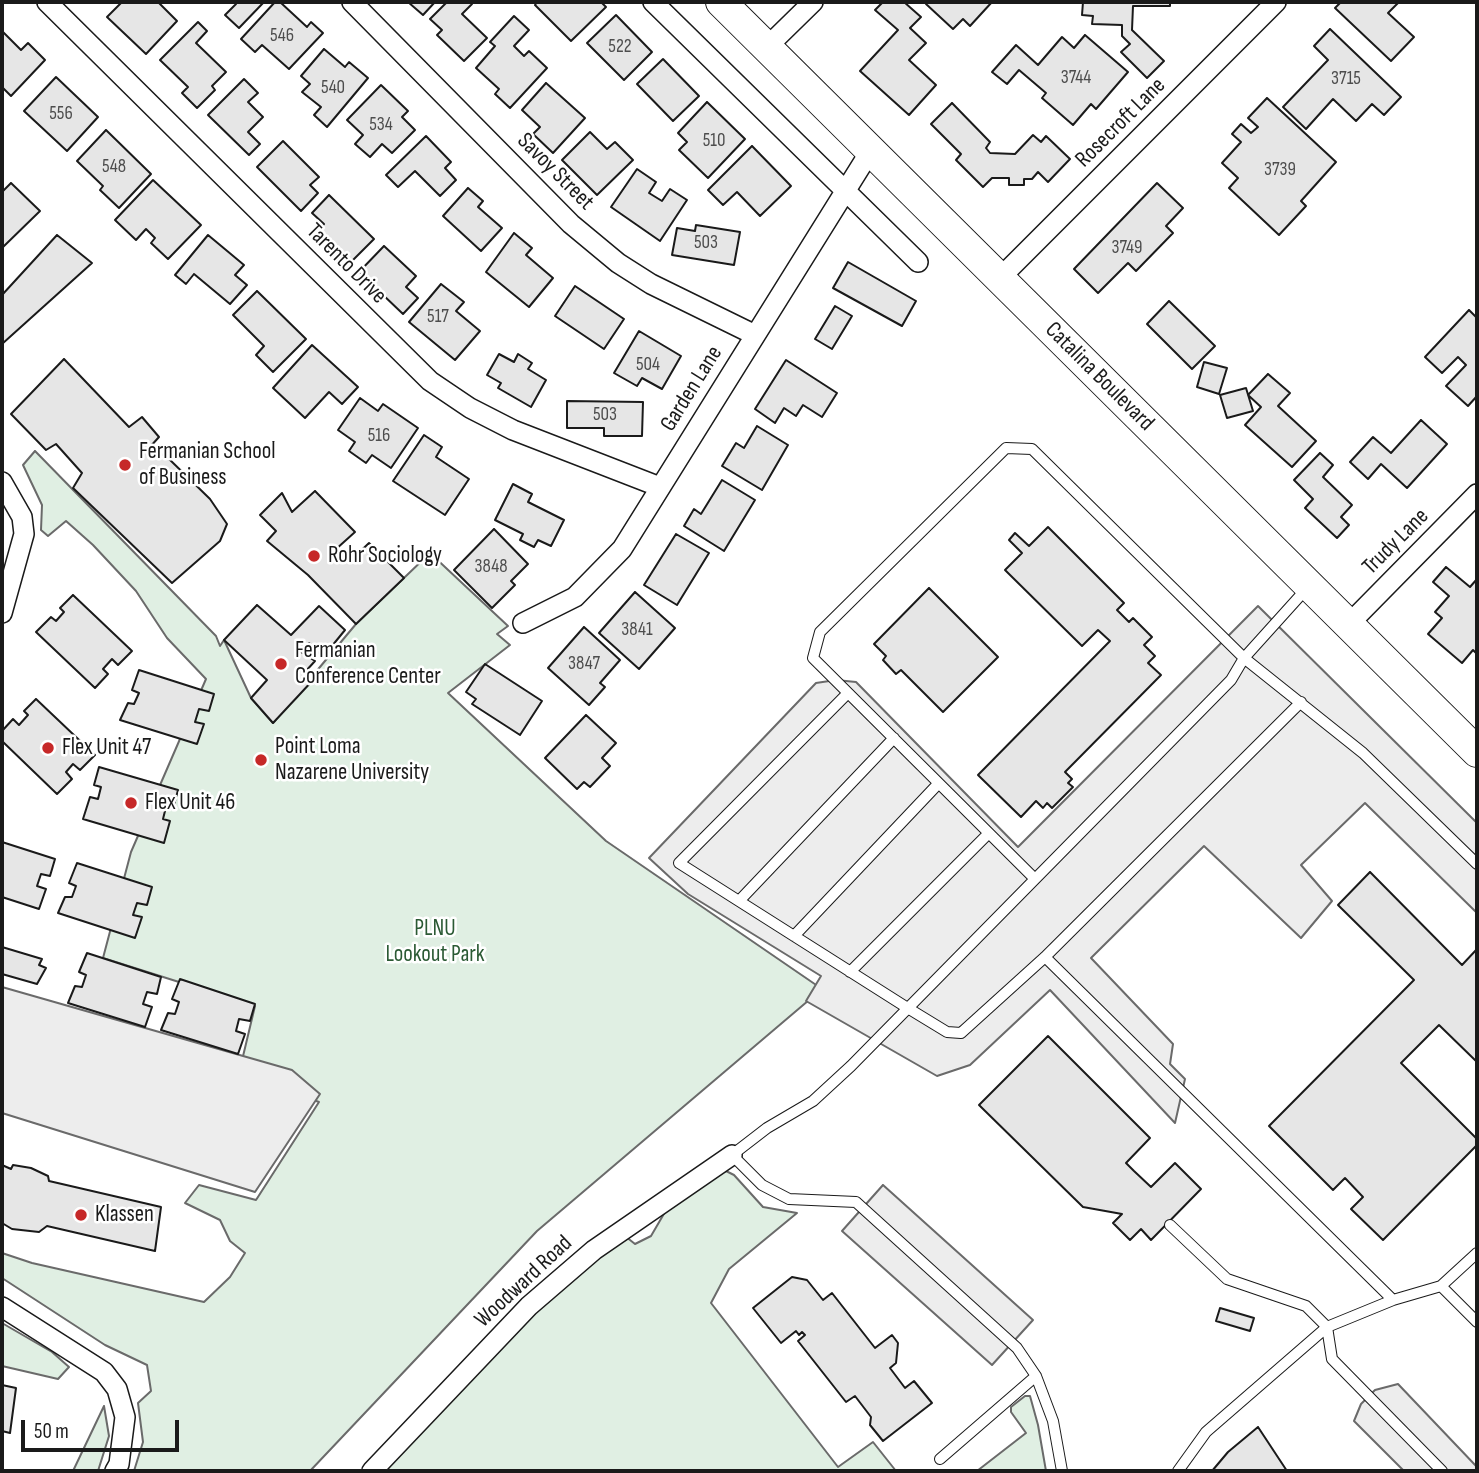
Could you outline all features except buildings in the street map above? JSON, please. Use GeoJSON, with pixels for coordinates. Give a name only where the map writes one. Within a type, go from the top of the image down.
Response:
{"type":"FeatureCollection","features":[{"type":"Feature","properties":{"kind":"main road","name":"Catalina Boulevard"},"geometry":{"type":"LineString","coordinates":[[721,2],[1477,752]]}},
{"type":"Feature","properties":{"kind":"street","name":"Tarento Drive"},"geometry":{"type":"LineString","coordinates":[[47,2],[430,381],[470,408],[513,430],[660,487]]}},
{"type":"Feature","properties":{"kind":"street","name":"Savoy Street"},"geometry":{"type":"LineString","coordinates":[[352,2],[571,225],[618,264],[651,285],[755,335]]}},
{"type":"Feature","properties":{"kind":"street"},"geometry":{"type":"LineString","coordinates":[[653,2],[918,262]]}},
{"type":"Feature","properties":{"kind":"street"},"geometry":{"type":"LineString","coordinates":[[767,47],[813,2]]}},
{"type":"Feature","properties":{"kind":"street","name":"Rosecroft Lane"},"geometry":{"type":"LineString","coordinates":[[1000,278],[1276,2]]}},
{"type":"Feature","properties":{"kind":"street","name":"Garden Lane"},"geometry":{"type":"LineString","coordinates":[[523,623],[575,597],[622,549],[871,150]]}},
{"type":"Feature","properties":{"kind":"street"},"geometry":{"type":"LineString","coordinates":[[2,482],[22,517],[24,534],[2,613]]}},
{"type":"Feature","properties":{"kind":"street","name":"Trudy Lane"},"geometry":{"type":"LineString","coordinates":[[1349,624],[1477,494]]}},
{"type":"Feature","properties":{"kind":"street","name":"Woodward Road"},"geometry":{"type":"LineString","coordinates":[[372,1471],[529,1306],[594,1250],[732,1155]]}},
{"type":"Feature","properties":{"kind":"street"},"geometry":{"type":"LineString","coordinates":[[2,1307],[104,1372],[117,1389],[125,1417],[119,1464],[115,1471]]}},
{"type":"Feature","properties":{"kind":"lane"},"geometry":{"type":"LineString","coordinates":[[1035,879],[987,835],[813,658],[820,632],[1006,448],[1032,449],[1244,658],[1363,753],[1477,864]]}},
{"type":"Feature","properties":{"kind":"lane"},"geometry":{"type":"LineString","coordinates":[[1062,1471],[1053,1421],[1036,1376],[1017,1348],[856,1202],[789,1199],[762,1185],[732,1155],[767,1128],[813,1101],[851,1066],[906,1007],[1231,680],[1244,658],[1309,585]]}},
{"type":"Feature","properties":{"kind":"lane"},"geometry":{"type":"LineString","coordinates":[[848,693],[679,863],[947,1032],[961,1033],[974,1025],[1045,957],[1301,702]]}},
{"type":"Feature","properties":{"kind":"lane"},"geometry":{"type":"LineString","coordinates":[[739,901],[894,738]]}},
{"type":"Feature","properties":{"kind":"lane"},"geometry":{"type":"LineString","coordinates":[[794,936],[938,784]]}},
{"type":"Feature","properties":{"kind":"lane"},"geometry":{"type":"LineString","coordinates":[[850,972],[987,835]]}},
{"type":"Feature","properties":{"kind":"lane"},"geometry":{"type":"LineString","coordinates":[[1045,957],[1393,1300]]}},
{"type":"Feature","properties":{"kind":"lane"},"geometry":{"type":"LineString","coordinates":[[1170,1225],[1227,1279],[1306,1306],[1327,1327],[1332,1359],[1442,1471]]}},
{"type":"Feature","properties":{"kind":"lane"},"geometry":{"type":"LineString","coordinates":[[1178,1471],[1206,1432],[1327,1327],[1393,1300],[1441,1286],[1477,1253]]}},
{"type":"Feature","properties":{"kind":"lane"},"geometry":{"type":"LineString","coordinates":[[1441,1286],[1477,1322]]}},
{"type":"Feature","properties":{"kind":"lane"},"geometry":{"type":"LineString","coordinates":[[940,1459],[1036,1376]]}},
{"type":"Feature","properties":{"kind":"green space","name":"PLNU Lookout Park"},"geometry":{"type":"Polygon","coordinates":[[[35,451],[216,636],[220,646],[224,640],[251,698],[273,723],[356,624],[430,553],[508,626],[497,634],[510,645],[448,693],[606,841],[822,989],[537,1231],[310,1471],[134,1471],[143,1442],[138,1403],[151,1391],[147,1365],[105,1345],[2,1278],[2,1253],[32,1263],[204,1302],[230,1277],[245,1253],[230,1241],[220,1220],[185,1203],[199,1185],[256,1200],[319,1102],[239,1073],[255,1006],[103,958],[131,852],[206,679],[167,638],[136,591],[93,545],[66,521],[48,536],[41,530],[42,505],[23,465],[35,451]]]}},
{"type":"Feature","properties":{"kind":"green space"},"geometry":{"type":"Polygon","coordinates":[[[726,1171],[734,1175],[763,1207],[797,1213],[729,1269],[711,1303],[838,1467],[873,1442],[896,1471],[383,1471],[562,1282],[625,1236],[635,1244],[651,1236],[665,1212],[719,1173],[726,1171]]]}},
{"type":"Feature","properties":{"kind":"green space"},"geometry":{"type":"Polygon","coordinates":[[[2,1323],[52,1352],[69,1367],[58,1379],[2,1366],[2,1323]]]}},
{"type":"Feature","properties":{"kind":"green space"},"geometry":{"type":"Polygon","coordinates":[[[1025,1396],[1030,1396],[1046,1471],[977,1471],[1026,1433],[1011,1412],[1011,1407],[1025,1396]]]}},
{"type":"Feature","properties":{"kind":"green space"},"geometry":{"type":"Polygon","coordinates":[[[104,1406],[109,1436],[98,1471],[73,1471],[104,1406]]]}},
{"type":"Feature","properties":{"kind":"shaded area"},"geometry":{"type":"Polygon","coordinates":[[[1258,606],[1477,823],[1477,913],[1365,803],[1301,865],[1332,901],[1301,938],[1204,846],[1091,958],[1173,1044],[1170,1064],[1185,1079],[1175,1123],[1050,990],[970,1065],[937,1076],[806,1001],[821,976],[688,894],[649,858],[816,683],[836,680],[856,682],[1018,847],[1258,606]]]}},
{"type":"Feature","properties":{"kind":"shaded area"},"geometry":{"type":"Polygon","coordinates":[[[2,987],[292,1070],[320,1094],[255,1192],[2,1113],[2,987]]]}},
{"type":"Feature","properties":{"kind":"shaded area"},"geometry":{"type":"Polygon","coordinates":[[[883,1185],[1033,1320],[992,1365],[842,1231],[883,1185]]]}},
{"type":"Feature","properties":{"kind":"shaded area"},"geometry":{"type":"Polygon","coordinates":[[[1398,1384],[1477,1467],[1477,1471],[1404,1471],[1354,1421],[1361,1404],[1375,1390],[1398,1384]]]}},
{"type":"Feature","properties":{"kind":"place","name":"Fermanian School of Business"},"geometry":{"type":"Point","coordinates":[125,465]}},
{"type":"Feature","properties":{"kind":"place","name":"Rohr Sociology"},"geometry":{"type":"Point","coordinates":[314,556]}},
{"type":"Feature","properties":{"kind":"place","name":"Fermanian Conference Center"},"geometry":{"type":"Point","coordinates":[281,664]}},
{"type":"Feature","properties":{"kind":"place","name":"Flex Unit 47"},"geometry":{"type":"Point","coordinates":[48,748]}},
{"type":"Feature","properties":{"kind":"place","name":"Point Loma Nazarene University"},"geometry":{"type":"Point","coordinates":[261,760]}},
{"type":"Feature","properties":{"kind":"place","name":"Flex Unit 46"},"geometry":{"type":"Point","coordinates":[131,803]}},
{"type":"Feature","properties":{"kind":"place","name":"Klassen"},"geometry":{"type":"Point","coordinates":[81,1215]}}]}
